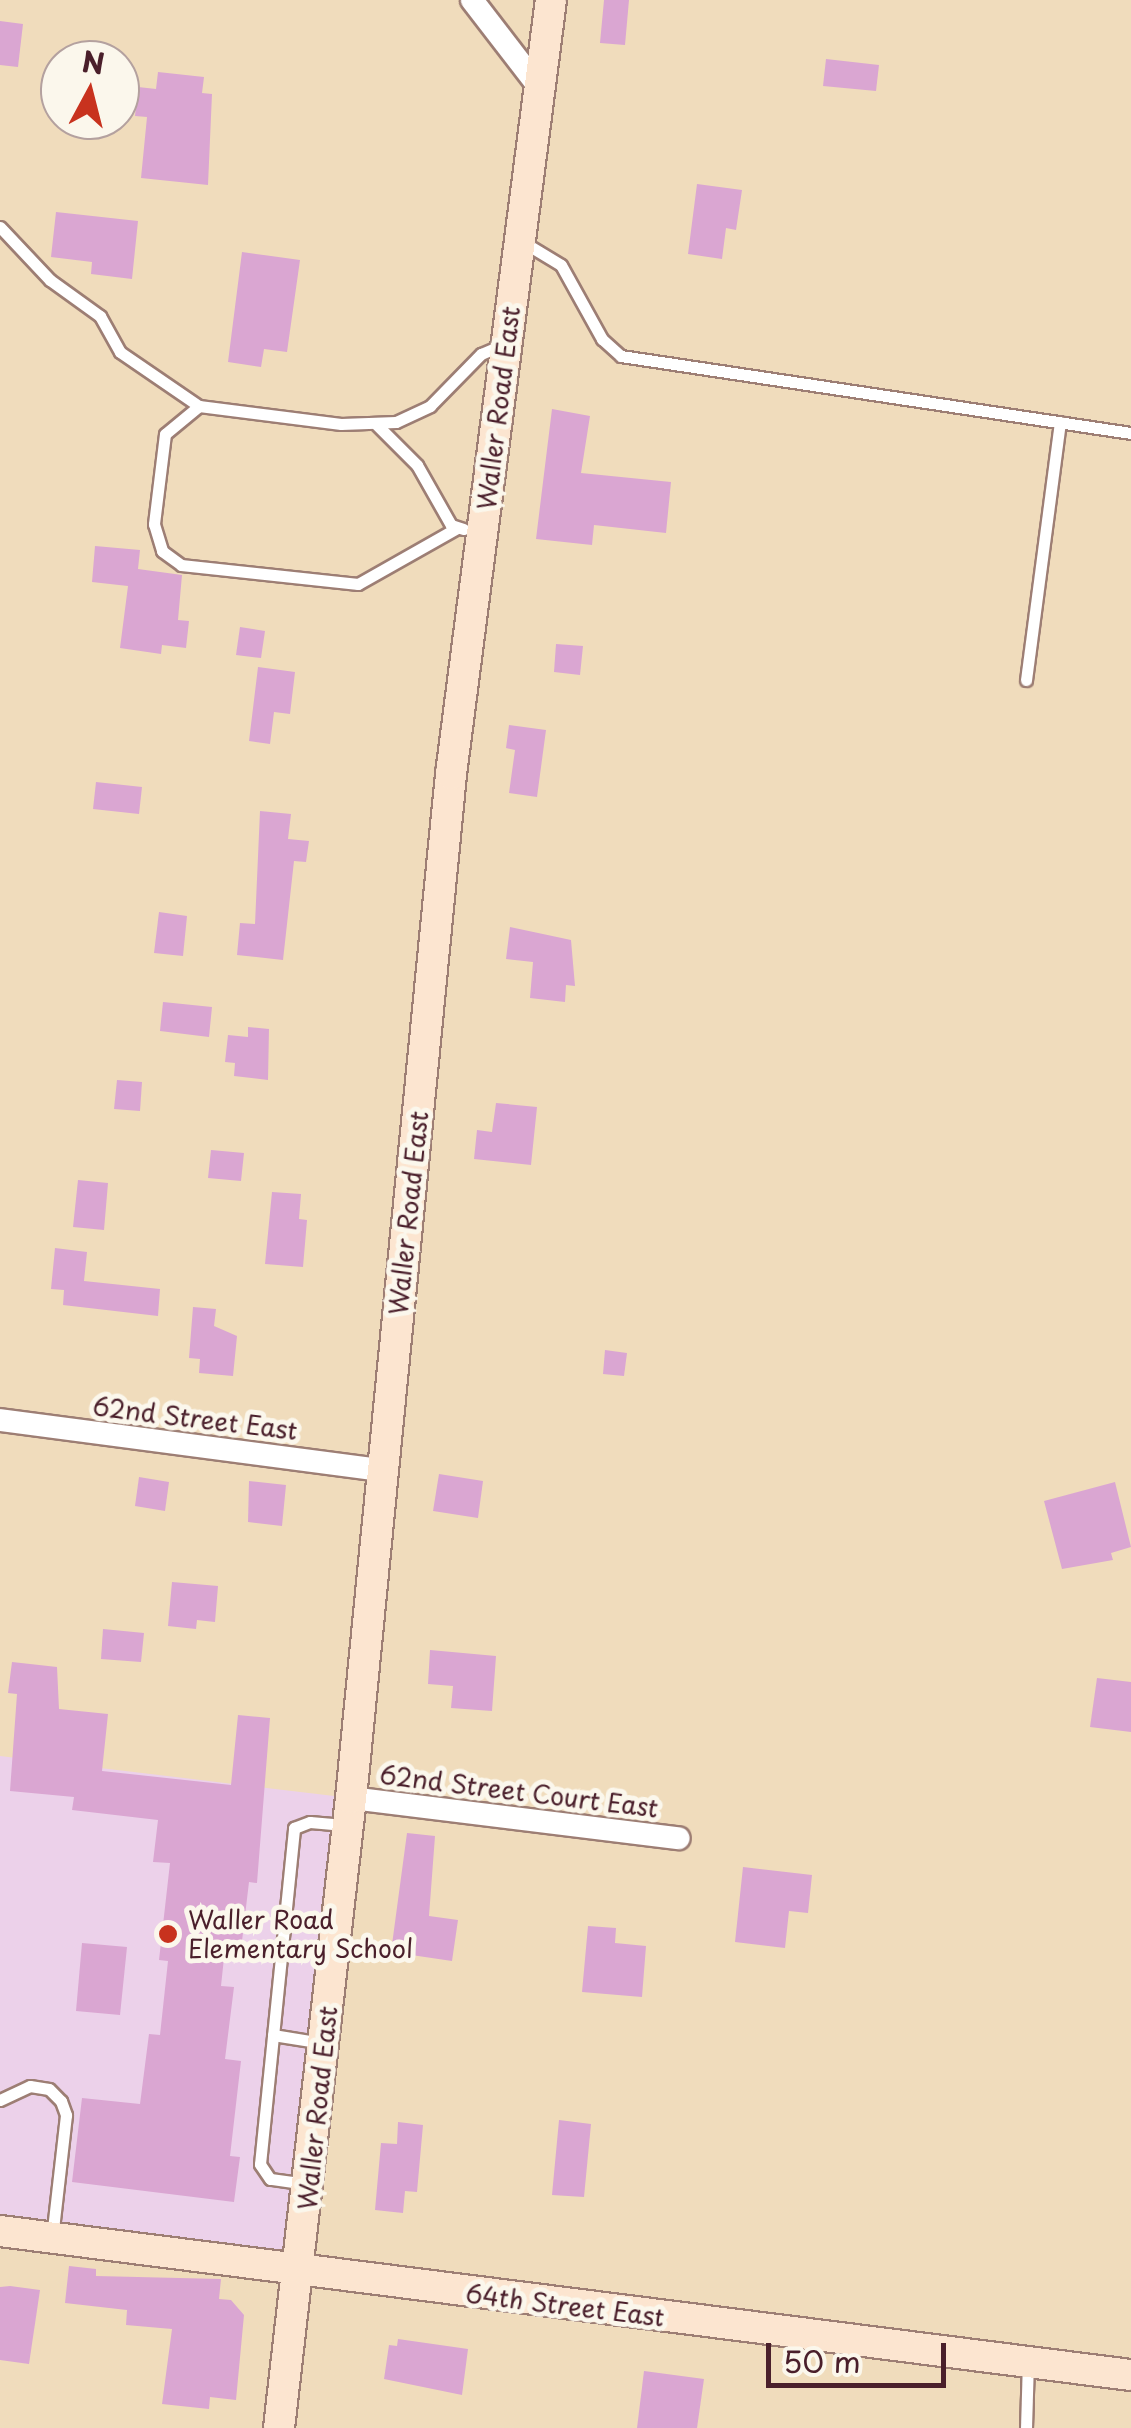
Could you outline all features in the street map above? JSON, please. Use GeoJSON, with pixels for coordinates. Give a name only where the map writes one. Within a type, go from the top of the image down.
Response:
{"type":"FeatureCollection","features":[{"type":"Feature","properties":{"kind":"street"},"geometry":{"type":"LineString","coordinates":[[472,0],[539,86]]}},
{"type":"Feature","properties":{"kind":"street","name":"Waller Road East"},"geometry":{"type":"LineString","coordinates":[[279,2428],[350,1812],[449,792],[470,531],[506,343],[551,0]]}},
{"type":"Feature","properties":{"kind":"street","name":"62nd Street East"},"geometry":{"type":"LineString","coordinates":[[0,1420],[382,1470]]}},
{"type":"Feature","properties":{"kind":"street","name":"62nd Street Court East"},"geometry":{"type":"LineString","coordinates":[[350,1812],[680,1838]]}},
{"type":"Feature","properties":{"kind":"street","name":"64th Street East"},"geometry":{"type":"LineString","coordinates":[[0,2231],[1131,2375]]}},
{"type":"Feature","properties":{"kind":"lane"},"geometry":{"type":"LineString","coordinates":[[0,226],[50,280],[100,316],[120,352],[200,406],[376,424],[415,416],[481,354],[506,343]]}},
{"type":"Feature","properties":{"kind":"lane"},"geometry":{"type":"LineString","coordinates":[[519,240],[561,265],[602,339],[621,356],[1131,433]]}},
{"type":"Feature","properties":{"kind":"lane"},"geometry":{"type":"LineString","coordinates":[[200,406],[165,434],[155,540],[180,566],[358,584],[470,531],[418,465],[376,424]]}},
{"type":"Feature","properties":{"kind":"lane"},"geometry":{"type":"LineString","coordinates":[[1026,680],[1060,422]]}},
{"type":"Feature","properties":{"kind":"lane"},"geometry":{"type":"LineString","coordinates":[[308,2184],[270,2179],[260,2164],[294,1828],[350,1812]]}},
{"type":"Feature","properties":{"kind":"lane"},"geometry":{"type":"LineString","coordinates":[[273,2035],[324,2043]]}},
{"type":"Feature","properties":{"kind":"lane"},"geometry":{"type":"LineString","coordinates":[[0,2100],[30,2086],[49,2089],[61,2101],[66,2115],[52,2237]]}},
{"type":"Feature","properties":{"kind":"lane"},"geometry":{"type":"LineString","coordinates":[[1026,2428],[1028,2362]]}},
{"type":"Feature","properties":{"kind":"shaded area","name":"Waller Road Elementary School"},"geometry":{"type":"Polygon","coordinates":[[[0,1756],[351,1798],[299,2271],[0,2231],[0,1756]]]}},
{"type":"Feature","properties":{"kind":"building"},"geometry":{"type":"Polygon","coordinates":[[[604,0],[629,0],[625,45],[600,43],[604,0]]]}},
{"type":"Feature","properties":{"kind":"building"},"geometry":{"type":"Polygon","coordinates":[[[0,21],[23,24],[18,67],[0,65],[0,21]]]}},
{"type":"Feature","properties":{"kind":"building"},"geometry":{"type":"Polygon","coordinates":[[[826,59],[879,65],[876,91],[823,86],[826,59]]]}},
{"type":"Feature","properties":{"kind":"building"},"geometry":{"type":"Polygon","coordinates":[[[158,72],[204,77],[202,93],[212,94],[208,185],[141,178],[147,117],[140,116],[140,87],[156,89],[158,72]]]}},
{"type":"Feature","properties":{"kind":"building"},"geometry":{"type":"Polygon","coordinates":[[[697,184],[742,190],[736,230],[726,228],[722,259],[688,254],[697,184]]]}},
{"type":"Feature","properties":{"kind":"building"},"geometry":{"type":"Polygon","coordinates":[[[56,212],[138,221],[132,279],[91,274],[92,262],[51,257],[56,212]]]}},
{"type":"Feature","properties":{"kind":"building"},"geometry":{"type":"Polygon","coordinates":[[[242,252],[300,260],[287,352],[264,349],[261,367],[228,362],[242,252]]]}},
{"type":"Feature","properties":{"kind":"building"},"geometry":{"type":"Polygon","coordinates":[[[552,409],[590,416],[581,473],[671,482],[666,533],[594,525],[592,545],[536,539],[552,409]]]}},
{"type":"Feature","properties":{"kind":"building"},"geometry":{"type":"Polygon","coordinates":[[[95,546],[140,550],[138,569],[182,575],[178,620],[189,621],[186,648],[162,645],[161,654],[120,648],[128,586],[92,582],[95,546]]]}},
{"type":"Feature","properties":{"kind":"building"},"geometry":{"type":"Polygon","coordinates":[[[240,627],[265,631],[261,658],[236,655],[240,627]]]}},
{"type":"Feature","properties":{"kind":"building"},"geometry":{"type":"Polygon","coordinates":[[[556,644],[583,646],[580,675],[554,672],[556,644]]]}},
{"type":"Feature","properties":{"kind":"building"},"geometry":{"type":"Polygon","coordinates":[[[258,667],[295,672],[290,714],[274,712],[270,744],[249,741],[258,667]]]}},
{"type":"Feature","properties":{"kind":"building"},"geometry":{"type":"Polygon","coordinates":[[[509,725],[546,730],[537,797],[509,793],[515,750],[506,748],[509,725]]]}},
{"type":"Feature","properties":{"kind":"building"},"geometry":{"type":"Polygon","coordinates":[[[96,782],[142,787],[139,814],[93,809],[96,782]]]}},
{"type":"Feature","properties":{"kind":"building"},"geometry":{"type":"Polygon","coordinates":[[[260,811],[291,814],[288,839],[309,841],[306,862],[294,861],[283,960],[237,955],[240,923],[255,924],[260,811]]]}},
{"type":"Feature","properties":{"kind":"building"},"geometry":{"type":"Polygon","coordinates":[[[159,912],[187,916],[183,956],[154,953],[159,912]]]}},
{"type":"Feature","properties":{"kind":"building"},"geometry":{"type":"Polygon","coordinates":[[[510,927],[571,940],[575,986],[566,985],[565,1002],[530,998],[533,962],[506,959],[510,927]]]}},
{"type":"Feature","properties":{"kind":"building"},"geometry":{"type":"Polygon","coordinates":[[[163,1002],[212,1007],[209,1037],[160,1031],[163,1002]]]}},
{"type":"Feature","properties":{"kind":"building"},"geometry":{"type":"Polygon","coordinates":[[[248,1027],[269,1029],[268,1080],[234,1076],[235,1063],[225,1062],[228,1035],[248,1037],[248,1027]]]}},
{"type":"Feature","properties":{"kind":"building"},"geometry":{"type":"Polygon","coordinates":[[[117,1080],[142,1082],[140,1111],[114,1109],[117,1080]]]}},
{"type":"Feature","properties":{"kind":"building"},"geometry":{"type":"Polygon","coordinates":[[[496,1103],[537,1107],[531,1165],[474,1159],[477,1130],[492,1132],[496,1103]]]}},
{"type":"Feature","properties":{"kind":"building"},"geometry":{"type":"Polygon","coordinates":[[[211,1150],[244,1153],[241,1181],[208,1178],[211,1150]]]}},
{"type":"Feature","properties":{"kind":"building"},"geometry":{"type":"Polygon","coordinates":[[[78,1180],[108,1183],[104,1230],[73,1227],[78,1180]]]}},
{"type":"Feature","properties":{"kind":"building"},"geometry":{"type":"Polygon","coordinates":[[[272,1192],[301,1194],[299,1219],[307,1220],[303,1267],[265,1264],[272,1192]]]}},
{"type":"Feature","properties":{"kind":"building"},"geometry":{"type":"Polygon","coordinates":[[[55,1248],[87,1252],[84,1281],[160,1289],[158,1316],[63,1305],[64,1290],[51,1289],[55,1248]]]}},
{"type":"Feature","properties":{"kind":"building"},"geometry":{"type":"Polygon","coordinates":[[[193,1307],[216,1309],[214,1326],[237,1336],[233,1376],[199,1373],[200,1359],[189,1358],[193,1307]]]}},
{"type":"Feature","properties":{"kind":"building"},"geometry":{"type":"Polygon","coordinates":[[[605,1350],[627,1353],[624,1376],[603,1374],[605,1350]]]}},
{"type":"Feature","properties":{"kind":"building"},"geometry":{"type":"Polygon","coordinates":[[[439,1474],[483,1481],[478,1518],[433,1511],[439,1474]]]}},
{"type":"Feature","properties":{"kind":"building"},"geometry":{"type":"Polygon","coordinates":[[[139,1477],[169,1482],[165,1511],[135,1506],[139,1477]]]}},
{"type":"Feature","properties":{"kind":"building"},"geometry":{"type":"Polygon","coordinates":[[[249,1481],[286,1485],[282,1526],[248,1522],[249,1481]]]}},
{"type":"Feature","properties":{"kind":"building"},"geometry":{"type":"Polygon","coordinates":[[[1115,1482],[1131,1547],[1111,1553],[1113,1560],[1062,1569],[1044,1501],[1115,1482]]]}},
{"type":"Feature","properties":{"kind":"building"},"geometry":{"type":"Polygon","coordinates":[[[172,1582],[218,1586],[215,1622],[197,1620],[196,1629],[168,1626],[172,1582]]]}},
{"type":"Feature","properties":{"kind":"building"},"geometry":{"type":"Polygon","coordinates":[[[103,1629],[144,1633],[141,1662],[101,1659],[103,1629]]]}},
{"type":"Feature","properties":{"kind":"building"},"geometry":{"type":"Polygon","coordinates":[[[430,1650],[496,1656],[492,1711],[451,1708],[453,1686],[428,1684],[430,1650]]]}},
{"type":"Feature","properties":{"kind":"building"},"geometry":{"type":"Polygon","coordinates":[[[12,1662],[57,1667],[59,1709],[108,1714],[102,1771],[231,1785],[238,1715],[270,1718],[257,1883],[249,1882],[242,1941],[226,1939],[221,1986],[234,1987],[225,2059],[241,2061],[230,2156],[240,2157],[234,2202],[72,2182],[82,2098],[140,2104],[149,2034],[160,2035],[168,1961],[159,1960],[170,1863],[153,1862],[158,1820],[72,1810],[74,1797],[10,1791],[17,1694],[8,1693],[12,1662]]]}},
{"type":"Feature","properties":{"kind":"building"},"geometry":{"type":"Polygon","coordinates":[[[1097,1678],[1131,1682],[1131,1732],[1090,1727],[1097,1678]]]}},
{"type":"Feature","properties":{"kind":"building"},"geometry":{"type":"Polygon","coordinates":[[[407,1833],[435,1836],[429,1916],[458,1920],[452,1961],[391,1952],[407,1833]]]}},
{"type":"Feature","properties":{"kind":"building"},"geometry":{"type":"Polygon","coordinates":[[[743,1867],[812,1875],[808,1913],[789,1911],[785,1948],[735,1942],[743,1867]]]}},
{"type":"Feature","properties":{"kind":"building"},"geometry":{"type":"Polygon","coordinates":[[[588,1926],[616,1928],[615,1943],[646,1946],[642,1997],[582,1992],[588,1926]]]}},
{"type":"Feature","properties":{"kind":"building"},"geometry":{"type":"Polygon","coordinates":[[[82,1943],[127,1947],[120,2015],[76,2011],[82,1943]]]}},
{"type":"Feature","properties":{"kind":"building"},"geometry":{"type":"Polygon","coordinates":[[[559,2120],[591,2124],[584,2197],[552,2195],[559,2120]]]}},
{"type":"Feature","properties":{"kind":"building"},"geometry":{"type":"Polygon","coordinates":[[[398,2122],[423,2125],[417,2192],[405,2191],[403,2213],[375,2210],[381,2143],[397,2144],[398,2122]]]}},
{"type":"Feature","properties":{"kind":"building"},"geometry":{"type":"Polygon","coordinates":[[[69,2266],[96,2269],[96,2276],[221,2279],[219,2299],[231,2300],[244,2315],[236,2400],[210,2397],[209,2409],[162,2404],[172,2329],[126,2325],[127,2310],[65,2303],[69,2266]]]}},
{"type":"Feature","properties":{"kind":"building"},"geometry":{"type":"Polygon","coordinates":[[[0,2287],[40,2290],[29,2364],[0,2360],[0,2287]]]}},
{"type":"Feature","properties":{"kind":"building"},"geometry":{"type":"Polygon","coordinates":[[[398,2339],[468,2349],[462,2395],[384,2379],[389,2345],[397,2346],[398,2339]]]}},
{"type":"Feature","properties":{"kind":"building"},"geometry":{"type":"Polygon","coordinates":[[[644,2371],[704,2379],[697,2428],[637,2428],[644,2371]]]}},
{"type":"Feature","properties":{"kind":"place","name":"Waller Road Elementary School"},"geometry":{"type":"Point","coordinates":[168,1934]}}]}
